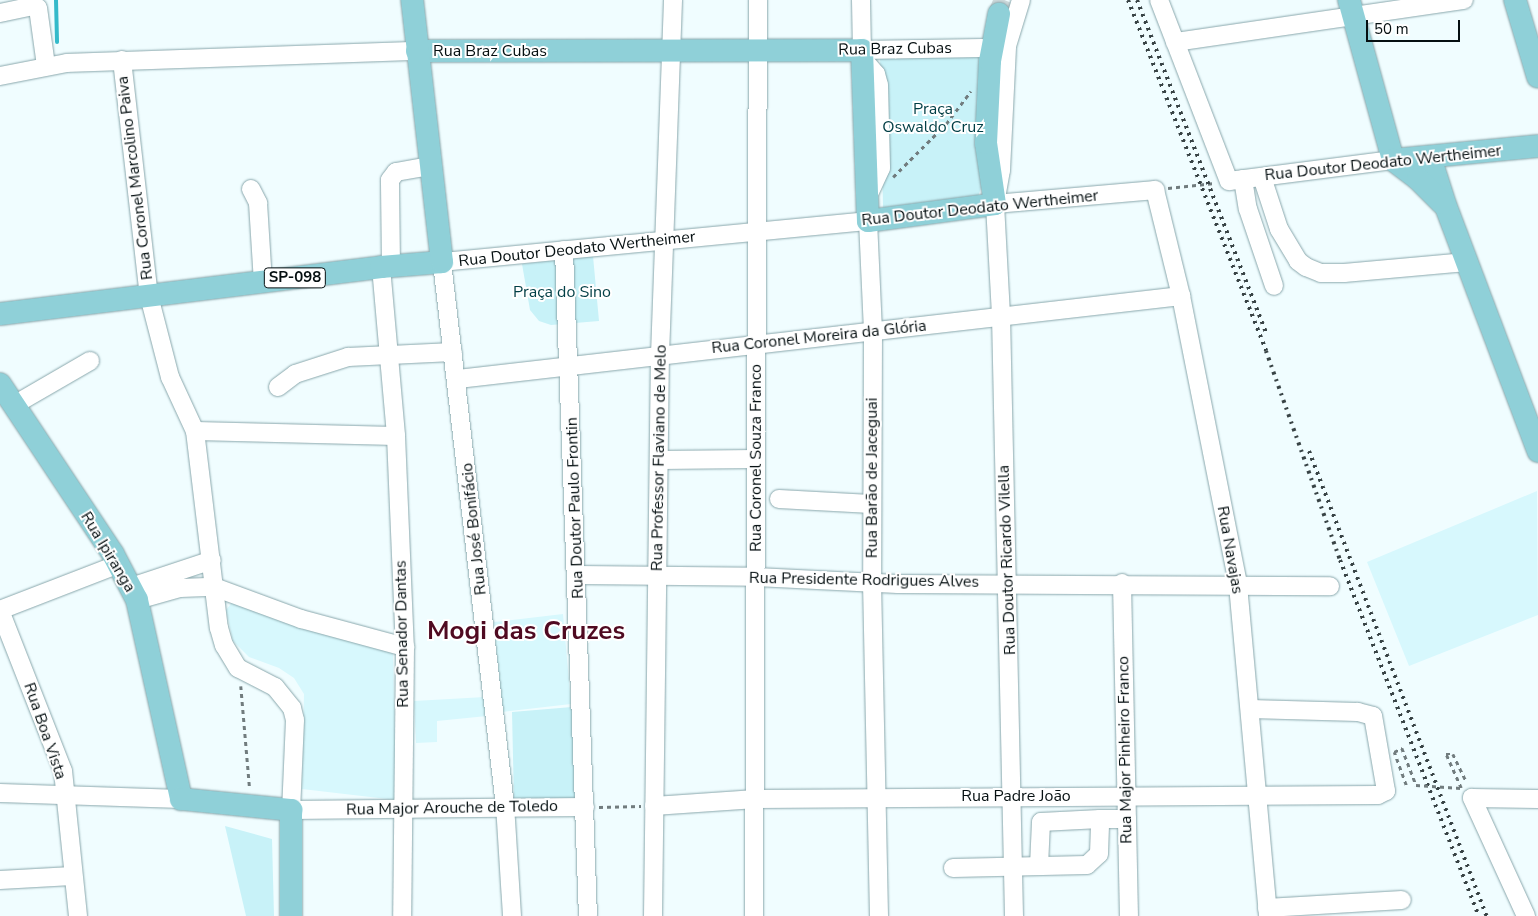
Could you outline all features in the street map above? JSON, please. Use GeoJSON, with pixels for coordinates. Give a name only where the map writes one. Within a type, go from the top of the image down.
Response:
{"type":"FeatureCollection","features":[{"type":"Feature","properties":{"kind":"main road"},"geometry":{"type":"LineString","coordinates":[[412,0],[442,262]]}},
{"type":"Feature","properties":{"kind":"main road"},"geometry":{"type":"LineString","coordinates":[[1515,0],[1538,76]]}},
{"type":"Feature","properties":{"kind":"main road"},"geometry":{"type":"LineString","coordinates":[[1351,8],[1393,160],[1423,183],[1446,207]]}},
{"type":"Feature","properties":{"kind":"main road"},"geometry":{"type":"LineString","coordinates":[[995,204],[986,144],[990,61],[999,14]]}},
{"type":"Feature","properties":{"kind":"main road","name":"Rua Braz Cubas"},"geometry":{"type":"LineString","coordinates":[[417,52],[758,51],[862,54]]}},
{"type":"Feature","properties":{"kind":"main road"},"geometry":{"type":"LineString","coordinates":[[862,54],[868,221]]}},
{"type":"Feature","properties":{"kind":"main road","name":"Rua Doutor Deodato Wertheimer"},"geometry":{"type":"LineString","coordinates":[[1393,160],[1538,146]]}},
{"type":"Feature","properties":{"kind":"main road"},"geometry":{"type":"LineString","coordinates":[[1430,157],[1446,207],[1538,451]]}},
{"type":"Feature","properties":{"kind":"main road","name":"Rua Doutor Deodato Wertheimer"},"geometry":{"type":"LineString","coordinates":[[868,221],[995,204]]}},
{"type":"Feature","properties":{"kind":"main road","name":"Rua Doutor Deodato Wertheimer"},"geometry":{"type":"LineString","coordinates":[[0,314],[386,266],[442,262]]}},
{"type":"Feature","properties":{"kind":"main road","name":"Rua Ipiranga"},"geometry":{"type":"LineString","coordinates":[[0,384],[119,564],[134,593],[181,799]]}},
{"type":"Feature","properties":{"kind":"main road","name":"Rua Major Arouche de Toledo"},"geometry":{"type":"LineString","coordinates":[[181,799],[291,810]]}},
{"type":"Feature","properties":{"kind":"main road","name":"Rua Major Arouche de Toledo"},"geometry":{"type":"LineString","coordinates":[[251,805],[278,817],[287,830],[291,846]]}},
{"type":"Feature","properties":{"kind":"main road"},"geometry":{"type":"LineString","coordinates":[[291,810],[291,916]]}},
{"type":"Feature","properties":{"kind":"street","name":"Rua Professor Flaviano de Melo"},"geometry":{"type":"LineString","coordinates":[[653,916],[660,355],[673,0]]}},
{"type":"Feature","properties":{"kind":"street","name":"Rua Coronel Souza Franco"},"geometry":{"type":"LineString","coordinates":[[754,916],[758,0]]}},
{"type":"Feature","properties":{"kind":"street"},"geometry":{"type":"LineString","coordinates":[[862,0],[862,54]]}},
{"type":"Feature","properties":{"kind":"street","name":"Rua Doutor Ricardo Vilella"},"geometry":{"type":"LineString","coordinates":[[1014,916],[1013,796],[1001,316],[995,204],[1001,170],[1007,46],[1022,0]]}},
{"type":"Feature","properties":{"kind":"street"},"geometry":{"type":"LineString","coordinates":[[1159,0],[1175,42],[1248,209],[1274,286]]}},
{"type":"Feature","properties":{"kind":"street"},"geometry":{"type":"LineString","coordinates":[[1175,42],[1351,8],[1464,0]]}},
{"type":"Feature","properties":{"kind":"street"},"geometry":{"type":"LineString","coordinates":[[0,13],[32,6],[38,8],[46,66]]}},
{"type":"Feature","properties":{"kind":"street","name":"Rua Braz Cubas"},"geometry":{"type":"LineString","coordinates":[[862,54],[913,49],[982,48]]}},
{"type":"Feature","properties":{"kind":"street","name":"Rua Braz Cubas"},"geometry":{"type":"LineString","coordinates":[[0,76],[46,66],[122,60],[417,52]]}},
{"type":"Feature","properties":{"kind":"street","name":"Rua Coronel Marcolino Paiva"},"geometry":{"type":"LineString","coordinates":[[122,60],[149,296],[170,377],[195,431],[212,560],[222,590],[219,628],[224,645],[238,668]]}},
{"type":"Feature","properties":{"kind":"street","name":"Rua Doutor Deodato Wertheimer"},"geometry":{"type":"LineString","coordinates":[[1236,180],[1393,160]]}},
{"type":"Feature","properties":{"kind":"street","name":"Rua Senador Dantas"},"geometry":{"type":"LineString","coordinates":[[402,916],[404,647],[396,436],[386,266],[390,180],[396,172],[430,166]]}},
{"type":"Feature","properties":{"kind":"street"},"geometry":{"type":"LineString","coordinates":[[1262,177],[1280,229],[1298,261],[1306,267],[1321,273],[1344,273],[1467,262]]}},
{"type":"Feature","properties":{"kind":"street"},"geometry":{"type":"LineString","coordinates":[[251,188],[259,211],[263,282]]}},
{"type":"Feature","properties":{"kind":"street","name":"Rua Doutor Deodato Wertheimer"},"geometry":{"type":"LineString","coordinates":[[995,204],[1156,190]]}},
{"type":"Feature","properties":{"kind":"street","name":"Rua Navajas"},"geometry":{"type":"LineString","coordinates":[[1156,190],[1181,296],[1238,585],[1267,912]]}},
{"type":"Feature","properties":{"kind":"street","name":"Rua Doutor Deodato Wertheimer"},"geometry":{"type":"LineString","coordinates":[[442,262],[868,221]]}},
{"type":"Feature","properties":{"kind":"street","name":"Rua Barão de Jaceguai"},"geometry":{"type":"LineString","coordinates":[[868,221],[873,333],[871,504],[879,916]]}},
{"type":"Feature","properties":{"kind":"street","name":"Rua Doutor Paulo Frontin"},"geometry":{"type":"LineString","coordinates":[[564,250],[578,575],[588,916]]}},
{"type":"Feature","properties":{"kind":"street","name":"Rua José Bonifácio"},"geometry":{"type":"LineString","coordinates":[[442,262],[458,379],[505,806],[512,916]]}},
{"type":"Feature","properties":{"kind":"street","name":"Rua Coronel Moreira da Glória"},"geometry":{"type":"LineString","coordinates":[[458,379],[569,365],[873,333],[1001,316],[1181,296]]}},
{"type":"Feature","properties":{"kind":"street"},"geometry":{"type":"LineString","coordinates":[[278,387],[295,374],[318,365],[390,352],[453,352]]}},
{"type":"Feature","properties":{"kind":"street"},"geometry":{"type":"LineString","coordinates":[[14,405],[90,361]]}},
{"type":"Feature","properties":{"kind":"street"},"geometry":{"type":"LineString","coordinates":[[195,431],[396,436]]}},
{"type":"Feature","properties":{"kind":"street"},"geometry":{"type":"LineString","coordinates":[[660,460],[755,459]]}},
{"type":"Feature","properties":{"kind":"street"},"geometry":{"type":"LineString","coordinates":[[779,499],[871,504]]}},
{"type":"Feature","properties":{"kind":"street"},"geometry":{"type":"LineString","coordinates":[[134,593],[212,560]]}},
{"type":"Feature","properties":{"kind":"street"},"geometry":{"type":"LineString","coordinates":[[0,610],[119,564]]}},
{"type":"Feature","properties":{"kind":"street","name":"Rua Presidente Rodrigues Alves"},"geometry":{"type":"LineString","coordinates":[[578,575],[756,577],[872,582],[1330,586]]}},
{"type":"Feature","properties":{"kind":"street","name":"Rua Major Pinheiro Franco"},"geometry":{"type":"LineString","coordinates":[[1122,583],[1129,916]]}},
{"type":"Feature","properties":{"kind":"street"},"geometry":{"type":"LineString","coordinates":[[134,593],[180,588],[222,590],[301,619],[404,647]]}},
{"type":"Feature","properties":{"kind":"street","name":"Rua Boa Vista"},"geometry":{"type":"LineString","coordinates":[[0,610],[59,760],[65,794],[72,876],[78,916]]}},
{"type":"Feature","properties":{"kind":"street"},"geometry":{"type":"LineString","coordinates":[[238,668],[275,687],[292,708],[294,720],[291,810]]}},
{"type":"Feature","properties":{"kind":"street","name":"Rua Padre João"},"geometry":{"type":"LineString","coordinates":[[654,806],[756,799],[876,797],[1384,794],[1388,787],[1376,720],[1366,712],[1250,710]]}},
{"type":"Feature","properties":{"kind":"street","name":"Rua Major Arouche de Toledo"},"geometry":{"type":"LineString","coordinates":[[0,792],[181,799]]}},
{"type":"Feature","properties":{"kind":"street"},"geometry":{"type":"LineString","coordinates":[[1526,916],[1472,798],[1538,799]]}},
{"type":"Feature","properties":{"kind":"street","name":"Rua Major Arouche de Toledo"},"geometry":{"type":"LineString","coordinates":[[291,810],[403,807],[585,807]]}},
{"type":"Feature","properties":{"kind":"street"},"geometry":{"type":"LineString","coordinates":[[953,868],[1013,868],[1093,863],[1099,854],[1100,819]]}},
{"type":"Feature","properties":{"kind":"street"},"geometry":{"type":"LineString","coordinates":[[1039,866],[1041,822],[1126,819]]}},
{"type":"Feature","properties":{"kind":"street"},"geometry":{"type":"LineString","coordinates":[[0,880],[72,876]]}},
{"type":"Feature","properties":{"kind":"street"},"geometry":{"type":"LineString","coordinates":[[1267,912],[1402,900]]}},
{"type":"Feature","properties":{"kind":"path"},"geometry":{"type":"LineString","coordinates":[[888,183],[962,106],[973,84]]}},
{"type":"Feature","properties":{"kind":"path"},"geometry":{"type":"LineString","coordinates":[[1156,190],[1236,180]]}},
{"type":"Feature","properties":{"kind":"path"},"geometry":{"type":"LineString","coordinates":[[238,668],[251,805]]}},
{"type":"Feature","properties":{"kind":"path"},"geometry":{"type":"LineString","coordinates":[[1406,785],[1394,752],[1402,748],[1416,785],[1460,788],[1446,754],[1453,754],[1466,781]]}},
{"type":"Feature","properties":{"kind":"path"},"geometry":{"type":"LineString","coordinates":[[585,807],[654,806]]}},
{"type":"Feature","properties":{"kind":"shaded area"},"geometry":{"type":"Polygon","coordinates":[[[1537,491],[1538,615],[1409,666],[1367,562],[1537,491]]]}},
{"type":"Feature","properties":{"kind":"shaded area"},"geometry":{"type":"Polygon","coordinates":[[[234,600],[385,646],[393,654],[396,800],[302,789],[304,694],[294,678],[279,668],[249,657],[233,641],[226,610],[234,600]]]}},
{"type":"Feature","properties":{"kind":"shaded area"},"geometry":{"type":"Polygon","coordinates":[[[563,614],[571,704],[502,712],[494,622],[563,614]]]}},
{"type":"Feature","properties":{"kind":"shaded area"},"geometry":{"type":"Polygon","coordinates":[[[485,697],[487,716],[437,721],[437,742],[416,743],[414,701],[485,697]]]}},
{"type":"Feature","properties":{"kind":"green space","name":"Praça Oswaldo Cruz"},"geometry":{"type":"Polygon","coordinates":[[[988,55],[984,179],[977,200],[883,208],[880,57],[988,55]]]}},
{"type":"Feature","properties":{"kind":"green space","name":"Praça do Sino"},"geometry":{"type":"Polygon","coordinates":[[[593,256],[599,321],[551,325],[539,321],[530,310],[522,264],[593,256]]]}},
{"type":"Feature","properties":{"kind":"green space"},"geometry":{"type":"Polygon","coordinates":[[[572,707],[577,802],[514,802],[512,712],[572,707]]]}},
{"type":"Feature","properties":{"kind":"green space"},"geometry":{"type":"Polygon","coordinates":[[[225,826],[272,839],[274,916],[246,916],[225,826]]]}},
{"type":"Feature","properties":{"kind":"waterway"},"geometry":{"type":"LineString","coordinates":[[56,0],[57,42]]}},
{"type":"Feature","properties":{"kind":"tunnel"},"geometry":{"type":"LineString","coordinates":[[999,14],[1005,0]]}},
{"type":"Feature","properties":{"kind":"railway"},"geometry":{"type":"LineString","coordinates":[[1128,0],[1266,351],[1340,560],[1479,916]]}},
{"type":"Feature","properties":{"kind":"railway"},"geometry":{"type":"LineString","coordinates":[[1137,0],[1266,333]]}},
{"type":"Feature","properties":{"kind":"railway"},"geometry":{"type":"LineString","coordinates":[[1309,451],[1487,916]]}},
{"type":"Feature","properties":{"kind":"district","name":"Mogi das Cruzes"},"geometry":{"type":"Point","coordinates":[526,631]}}]}
